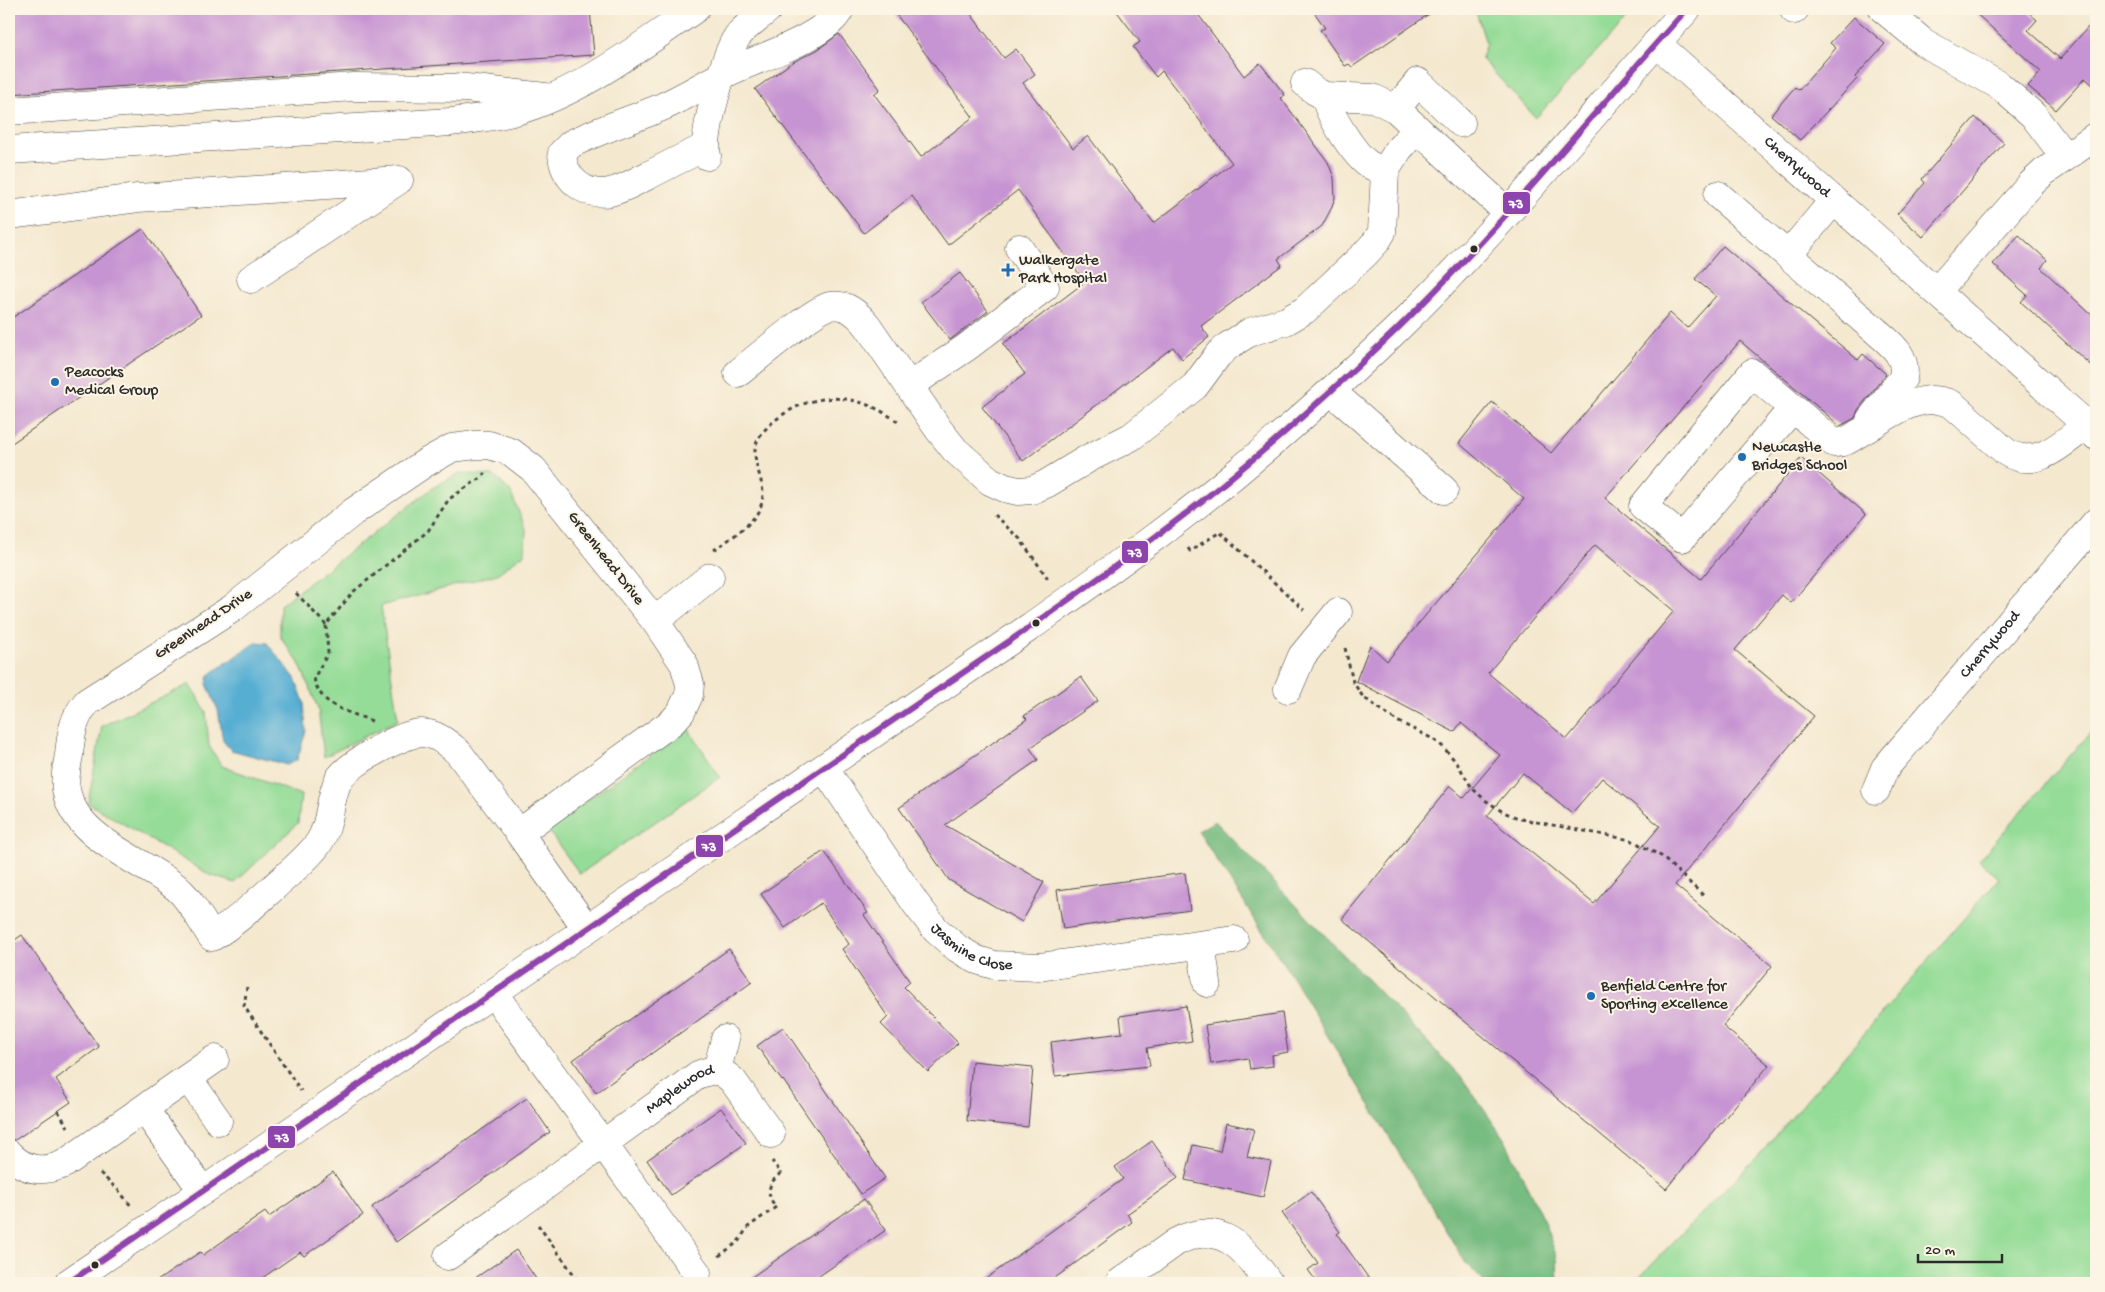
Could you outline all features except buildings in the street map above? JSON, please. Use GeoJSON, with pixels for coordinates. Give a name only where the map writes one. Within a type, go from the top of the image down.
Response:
{"type":"FeatureCollection","features":[{"type":"Feature","properties":{"kind":"street"},"geometry":{"type":"LineString","coordinates":[[9,150],[451,122],[515,111],[552,98],[578,86],[695,9]]}},
{"type":"Feature","properties":{"kind":"street"},"geometry":{"type":"LineString","coordinates":[[768,9],[737,38],[722,75],[714,102],[706,151],[608,192],[591,191],[574,182],[568,176],[562,161],[562,153],[570,144],[663,107],[722,75],[818,31],[835,17],[840,9]]}},
{"type":"Feature","properties":{"kind":"street"},"geometry":{"type":"LineString","coordinates":[[68,1283],[824,768],[1064,603],[1170,526],[1233,476],[1331,391],[1398,328],[1508,212],[1687,9]]}},
{"type":"Feature","properties":{"kind":"street"},"geometry":{"type":"LineString","coordinates":[[1883,9],[1923,42],[2000,86],[2032,115],[2065,157]]}},
{"type":"Feature","properties":{"kind":"street","name":"Cherrywood"},"geometry":{"type":"LineString","coordinates":[[1656,43],[1938,291],[2091,430]]}},
{"type":"Feature","properties":{"kind":"street"},"geometry":{"type":"LineString","coordinates":[[1396,109],[1418,82],[1461,122]]}},
{"type":"Feature","properties":{"kind":"street"},"geometry":{"type":"LineString","coordinates":[[9,111],[354,87],[466,88],[552,98]]}},
{"type":"Feature","properties":{"kind":"street"},"geometry":{"type":"LineString","coordinates":[[1385,171],[1362,159],[1315,90],[1373,98],[1396,109],[1508,212]]}},
{"type":"Feature","properties":{"kind":"street"},"geometry":{"type":"LineString","coordinates":[[738,373],[822,309],[840,306],[850,309],[859,315],[955,450],[990,481],[1005,488],[1018,491],[1032,490],[1131,437],[1195,386],[1218,355],[1240,337],[1286,321],[1305,310],[1376,242],[1382,232],[1384,222],[1383,181],[1385,171],[1399,149],[1417,129]]}},
{"type":"Feature","properties":{"kind":"street"},"geometry":{"type":"LineString","coordinates":[[1938,291],[2031,184],[2065,157],[2096,136]]}},
{"type":"Feature","properties":{"kind":"street"},"geometry":{"type":"LineString","coordinates":[[9,215],[138,198],[399,180],[251,279]]}},
{"type":"Feature","properties":{"kind":"street"},"geometry":{"type":"LineString","coordinates":[[1718,195],[1876,331],[1953,405],[2006,452],[2025,460],[2044,455],[2091,430]]}},
{"type":"Feature","properties":{"kind":"street"},"geometry":{"type":"LineString","coordinates":[[1788,255],[1834,200]]}},
{"type":"Feature","properties":{"kind":"street"},"geometry":{"type":"LineString","coordinates":[[908,386],[967,347],[1045,287],[1018,248]]}},
{"type":"Feature","properties":{"kind":"street"},"geometry":{"type":"LineString","coordinates":[[1862,431],[1903,378],[1904,364],[1896,350]]}},
{"type":"Feature","properties":{"kind":"street"},"geometry":{"type":"LineString","coordinates":[[1792,408],[1682,538],[1643,506],[1752,373],[1834,443],[1847,441],[1916,402],[1936,399],[1953,405]]}},
{"type":"Feature","properties":{"kind":"street"},"geometry":{"type":"LineString","coordinates":[[1331,391],[1444,490]]}},
{"type":"Feature","properties":{"kind":"street","name":"Greenhead Drive"},"geometry":{"type":"LineString","coordinates":[[519,832],[660,732],[681,712],[689,695],[690,684],[684,664],[655,621],[533,469],[511,452],[500,447],[482,445],[462,446],[438,454],[353,512],[233,608],[99,694],[79,711],[72,730],[65,780],[68,797],[78,815],[100,838],[177,888],[212,937],[238,919],[297,866],[317,845],[328,824],[334,791],[344,772],[394,741],[420,733],[433,735],[452,747],[472,769],[587,929]]}},
{"type":"Feature","properties":{"kind":"street","name":"Cherrywood"},"geometry":{"type":"LineString","coordinates":[[1880,779],[2096,522]]}},
{"type":"Feature","properties":{"kind":"street"},"geometry":{"type":"LineString","coordinates":[[655,621],[710,577]]}},
{"type":"Feature","properties":{"kind":"street"},"geometry":{"type":"LineString","coordinates":[[1288,689],[1302,656],[1331,620]]}},
{"type":"Feature","properties":{"kind":"street","name":"Jasmine Close"},"geometry":{"type":"LineString","coordinates":[[824,768],[916,904],[931,923],[957,948],[977,960],[994,965],[1039,967],[1234,940]]}},
{"type":"Feature","properties":{"kind":"street"},"geometry":{"type":"LineString","coordinates":[[1201,946],[1207,983]]}},
{"type":"Feature","properties":{"kind":"street"},"geometry":{"type":"LineString","coordinates":[[494,994],[697,1273]]}},
{"type":"Feature","properties":{"kind":"street"},"geometry":{"type":"LineString","coordinates":[[717,1070],[725,1039]]}},
{"type":"Feature","properties":{"kind":"street"},"geometry":{"type":"LineString","coordinates":[[9,1154],[23,1166],[33,1169],[42,1170],[64,1164],[215,1060]]}},
{"type":"Feature","properties":{"kind":"street","name":"Maplewood"},"geometry":{"type":"LineString","coordinates":[[448,1256],[698,1075],[707,1071],[717,1070],[726,1074],[771,1134]]}},
{"type":"Feature","properties":{"kind":"street"},"geometry":{"type":"LineString","coordinates":[[188,1078],[218,1121]]}},
{"type":"Feature","properties":{"kind":"street"},"geometry":{"type":"LineString","coordinates":[[145,1110],[202,1190]]}},
{"type":"Feature","properties":{"kind":"street"},"geometry":{"type":"LineString","coordinates":[[1119,1283],[1176,1242],[1185,1237],[1204,1234],[1215,1234],[1234,1242],[1249,1255],[1269,1283]]}},
{"type":"Feature","properties":{"kind":"path"},"geometry":{"type":"LineString","coordinates":[[710,577],[709,559],[714,550],[747,524],[759,510],[763,495],[755,451],[759,436],[777,419],[806,402],[834,398],[853,400],[871,406],[901,424]]}},
{"type":"Feature","properties":{"kind":"path"},"geometry":{"type":"LineString","coordinates":[[326,625],[353,592],[428,531],[449,499],[479,479],[500,447]]}},
{"type":"Feature","properties":{"kind":"path"},"geometry":{"type":"LineString","coordinates":[[989,511],[1020,538],[1064,603]]}},
{"type":"Feature","properties":{"kind":"path"},"geometry":{"type":"LineString","coordinates":[[1170,526],[1190,551],[1220,532],[1331,620],[1345,647],[1353,682],[1363,697],[1397,721],[1433,738],[1458,763],[1472,788],[1485,800],[1503,812],[1521,819],[1632,840],[1660,856],[1704,896]]}},
{"type":"Feature","properties":{"kind":"path"},"geometry":{"type":"LineString","coordinates":[[277,574],[326,625],[328,653],[314,678],[316,688],[322,698],[329,703],[408,736]]}},
{"type":"Feature","properties":{"kind":"path"},"geometry":{"type":"LineString","coordinates":[[247,987],[244,1006],[316,1114]]}},
{"type":"Feature","properties":{"kind":"path"},"geometry":{"type":"LineString","coordinates":[[697,1273],[738,1242],[748,1227],[776,1207],[769,1195],[769,1188],[781,1173],[770,1158],[771,1134]]}},
{"type":"Feature","properties":{"kind":"path"},"geometry":{"type":"LineString","coordinates":[[521,1202],[580,1283]]}},
{"type":"Feature","properties":{"kind":"green space"},"geometry":{"type":"Polygon","coordinates":[[[1475,9],[1635,9],[1536,118],[1481,58],[1486,43],[1475,9]]]}},
{"type":"Feature","properties":{"kind":"green space"},"geometry":{"type":"Polygon","coordinates":[[[460,473],[494,476],[510,491],[526,529],[525,553],[497,574],[381,606],[398,720],[324,757],[318,708],[299,663],[280,636],[280,605],[434,487],[460,473]]]}},
{"type":"Feature","properties":{"kind":"green space"},"geometry":{"type":"Polygon","coordinates":[[[190,684],[206,712],[209,746],[222,766],[301,795],[298,823],[235,883],[210,875],[88,803],[102,726],[190,684]]]}},
{"type":"Feature","properties":{"kind":"green space"},"geometry":{"type":"Polygon","coordinates":[[[2096,726],[2096,1283],[1633,1283],[1760,1154],[1999,878],[1979,860],[2096,726]]]}},
{"type":"Feature","properties":{"kind":"green space"},"geometry":{"type":"Polygon","coordinates":[[[688,728],[720,777],[580,874],[547,829],[688,728]]]}},
{"type":"Feature","properties":{"kind":"green space"},"geometry":{"type":"Polygon","coordinates":[[[1215,821],[1462,1078],[1505,1140],[1543,1219],[1557,1258],[1558,1283],[1485,1283],[1467,1265],[1290,974],[1198,831],[1215,821]]]}},
{"type":"Feature","properties":{"kind":"water"},"geometry":{"type":"Polygon","coordinates":[[[256,642],[267,643],[295,678],[304,702],[306,731],[297,760],[287,765],[231,750],[223,741],[218,710],[207,684],[209,675],[256,642]]]}},
{"type":"Feature","properties":{"kind":"transit line","name":"73"},"geometry":{"type":"LineString","coordinates":[[68,1283],[1030,627],[1184,515],[1255,458],[1317,404],[1435,291],[1509,212],[1687,9]]}},
{"type":"Feature","properties":{"kind":"place","name":"Walkergate Park Hospital"},"geometry":{"type":"Point","coordinates":[1008,270]}},
{"type":"Feature","properties":{"kind":"place","name":"Peacocks Medical Group"},"geometry":{"type":"Point","coordinates":[55,382]}},
{"type":"Feature","properties":{"kind":"place","name":"Newcastle Bridges School"},"geometry":{"type":"Point","coordinates":[1742,457]}},
{"type":"Feature","properties":{"kind":"place","name":"Benfield Centre for Sporting excellence"},"geometry":{"type":"Point","coordinates":[1591,996]}}]}
